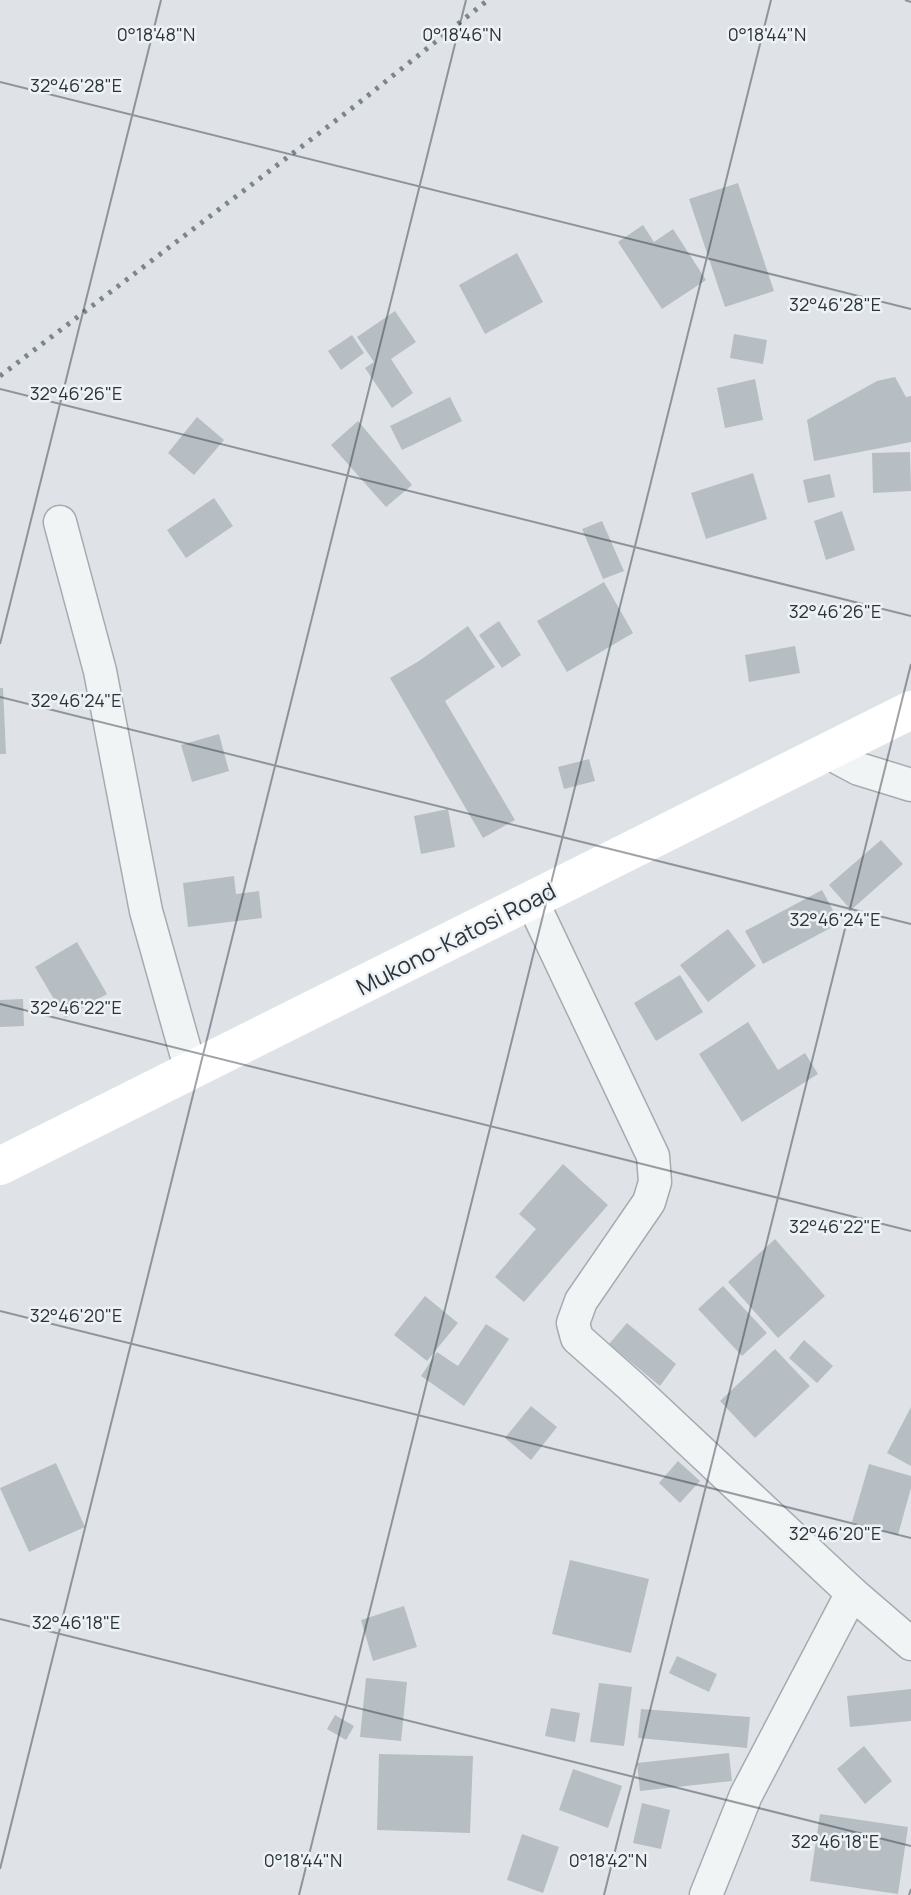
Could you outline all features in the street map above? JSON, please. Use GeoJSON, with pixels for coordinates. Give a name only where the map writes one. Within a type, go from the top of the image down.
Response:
{"type":"FeatureCollection","features":[{"type":"Feature","properties":{"kind":"main road","name":"Mukono-Katosi Road"},"geometry":{"type":"LineString","coordinates":[[0,1166],[911,710]]}},
{"type":"Feature","properties":{"kind":"street"},"geometry":{"type":"LineString","coordinates":[[60,522],[100,671],[146,911],[191,1071]]}},
{"type":"Feature","properties":{"kind":"street"},"geometry":{"type":"LineString","coordinates":[[827,752],[859,769],[911,785]]}},
{"type":"Feature","properties":{"kind":"street"},"geometry":{"type":"LineString","coordinates":[[532,901],[653,1156],[655,1182],[649,1202],[581,1301],[573,1323],[577,1338],[852,1594],[911,1644]]}},
{"type":"Feature","properties":{"kind":"street"},"geometry":{"type":"LineString","coordinates":[[706,1895],[746,1795],[785,1716],[852,1594]]}},
{"type":"Feature","properties":{"kind":"building"},"geometry":{"type":"Polygon","coordinates":[[[738,183],[774,291],[725,307],[689,199],[738,183]]]}},
{"type":"Feature","properties":{"kind":"building"},"geometry":{"type":"Polygon","coordinates":[[[643,225],[654,242],[673,229],[706,280],[662,309],[618,242],[643,225]]]}},
{"type":"Feature","properties":{"kind":"building"},"geometry":{"type":"Polygon","coordinates":[[[517,253],[543,302],[485,334],[459,285],[517,253]]]}},
{"type":"Feature","properties":{"kind":"building"},"geometry":{"type":"Polygon","coordinates":[[[395,311],[416,342],[391,359],[413,393],[392,408],[365,368],[374,362],[357,337],[395,311]]]}},
{"type":"Feature","properties":{"kind":"building"},"geometry":{"type":"Polygon","coordinates":[[[734,334],[767,340],[763,364],[730,358],[734,334]]]}},
{"type":"Feature","properties":{"kind":"building"},"geometry":{"type":"Polygon","coordinates":[[[352,335],[364,353],[341,370],[328,351],[352,335]]]}},
{"type":"Feature","properties":{"kind":"building"},"geometry":{"type":"Polygon","coordinates":[[[895,377],[906,397],[911,396],[911,442],[814,461],[807,420],[877,381],[895,377]]]}},
{"type":"Feature","properties":{"kind":"building"},"geometry":{"type":"Polygon","coordinates":[[[755,379],[763,420],[725,428],[717,388],[755,379]]]}},
{"type":"Feature","properties":{"kind":"building"},"geometry":{"type":"Polygon","coordinates":[[[450,397],[462,421],[402,450],[390,426],[450,397]]]}},
{"type":"Feature","properties":{"kind":"building"},"geometry":{"type":"Polygon","coordinates":[[[197,417],[224,440],[194,475],[168,453],[197,417]]]}},
{"type":"Feature","properties":{"kind":"building"},"geometry":{"type":"Polygon","coordinates":[[[358,421],[412,485],[386,507],[331,445],[358,421]]]}},
{"type":"Feature","properties":{"kind":"building"},"geometry":{"type":"Polygon","coordinates":[[[910,452],[911,491],[873,493],[872,453],[910,452]]]}},
{"type":"Feature","properties":{"kind":"building"},"geometry":{"type":"Polygon","coordinates":[[[753,473],[767,519],[706,539],[691,493],[753,473]]]}},
{"type":"Feature","properties":{"kind":"building"},"geometry":{"type":"Polygon","coordinates":[[[830,474],[835,497],[808,503],[803,480],[830,474]]]}},
{"type":"Feature","properties":{"kind":"building"},"geometry":{"type":"Polygon","coordinates":[[[214,498],[233,526],[186,558],[167,530],[214,498]]]}},
{"type":"Feature","properties":{"kind":"building"},"geometry":{"type":"Polygon","coordinates":[[[842,511],[855,550],[826,560],[814,521],[842,511]]]}},
{"type":"Feature","properties":{"kind":"building"},"geometry":{"type":"Polygon","coordinates":[[[602,521],[624,571],[603,579],[582,529],[602,521]]]}},
{"type":"Feature","properties":{"kind":"building"},"geometry":{"type":"Polygon","coordinates":[[[604,582],[633,633],[567,672],[537,621],[604,582]]]}},
{"type":"Feature","properties":{"kind":"building"},"geometry":{"type":"Polygon","coordinates":[[[499,621],[521,655],[502,668],[479,635],[499,621]]]}},
{"type":"Feature","properties":{"kind":"building"},"geometry":{"type":"Polygon","coordinates":[[[468,626],[495,667],[445,701],[515,820],[483,838],[390,678],[468,626]]]}},
{"type":"Feature","properties":{"kind":"building"},"geometry":{"type":"Polygon","coordinates":[[[795,646],[800,673],[749,682],[745,655],[795,646]]]}},
{"type":"Feature","properties":{"kind":"building"},"geometry":{"type":"Polygon","coordinates":[[[0,688],[3,688],[6,754],[0,754],[0,688]]]}},
{"type":"Feature","properties":{"kind":"building"},"geometry":{"type":"Polygon","coordinates":[[[219,734],[229,771],[192,782],[181,745],[219,734]]]}},
{"type":"Feature","properties":{"kind":"building"},"geometry":{"type":"Polygon","coordinates":[[[589,759],[595,781],[564,789],[558,767],[589,759]]]}},
{"type":"Feature","properties":{"kind":"building"},"geometry":{"type":"Polygon","coordinates":[[[448,809],[455,847],[421,854],[414,816],[448,809]]]}},
{"type":"Feature","properties":{"kind":"building"},"geometry":{"type":"Polygon","coordinates":[[[881,840],[903,864],[851,910],[829,885],[881,840]]]}},
{"type":"Feature","properties":{"kind":"building"},"geometry":{"type":"Polygon","coordinates":[[[234,876],[236,894],[259,891],[262,918],[188,927],[183,883],[234,876]]]}},
{"type":"Feature","properties":{"kind":"building"},"geometry":{"type":"Polygon","coordinates":[[[822,890],[840,923],[763,964],[745,931],[822,890]]]}},
{"type":"Feature","properties":{"kind":"building"},"geometry":{"type":"Polygon","coordinates":[[[728,929],[756,966],[708,1002],[680,965],[728,929]]]}},
{"type":"Feature","properties":{"kind":"building"},"geometry":{"type":"Polygon","coordinates":[[[77,942],[107,994],[65,1018],[35,967],[77,942]]]}},
{"type":"Feature","properties":{"kind":"building"},"geometry":{"type":"Polygon","coordinates":[[[680,975],[703,1012],[656,1041],[634,1003],[680,975]]]}},
{"type":"Feature","properties":{"kind":"building"},"geometry":{"type":"Polygon","coordinates":[[[23,999],[24,1026],[0,1027],[0,1000],[23,999]]]}},
{"type":"Feature","properties":{"kind":"building"},"geometry":{"type":"Polygon","coordinates":[[[748,1022],[778,1070],[805,1053],[818,1074],[742,1122],[699,1054],[748,1022]]]}},
{"type":"Feature","properties":{"kind":"building"},"geometry":{"type":"Polygon","coordinates":[[[563,1164],[608,1205],[524,1302],[495,1277],[536,1229],[519,1214],[563,1164]]]}},
{"type":"Feature","properties":{"kind":"building"},"geometry":{"type":"Polygon","coordinates":[[[775,1239],[825,1296],[778,1338],[728,1282],[775,1239]]]}},
{"type":"Feature","properties":{"kind":"building"},"geometry":{"type":"Polygon","coordinates":[[[723,1286],[767,1333],[742,1356],[698,1309],[723,1286]]]}},
{"type":"Feature","properties":{"kind":"building"},"geometry":{"type":"Polygon","coordinates":[[[425,1296],[458,1323],[427,1361],[394,1335],[425,1296]]]}},
{"type":"Feature","properties":{"kind":"building"},"geometry":{"type":"Polygon","coordinates":[[[627,1323],[676,1364],[660,1386],[609,1344],[627,1323]]]}},
{"type":"Feature","properties":{"kind":"building"},"geometry":{"type":"Polygon","coordinates":[[[486,1324],[509,1339],[464,1406],[421,1376],[437,1352],[458,1366],[486,1324]]]}},
{"type":"Feature","properties":{"kind":"building"},"geometry":{"type":"Polygon","coordinates":[[[804,1340],[833,1366],[817,1383],[789,1358],[804,1340]]]}},
{"type":"Feature","properties":{"kind":"building"},"geometry":{"type":"Polygon","coordinates":[[[775,1349],[810,1386],[755,1438],[720,1401],[775,1349]]]}},
{"type":"Feature","properties":{"kind":"building"},"geometry":{"type":"Polygon","coordinates":[[[531,1406],[557,1427],[531,1460],[505,1438],[531,1406]]]}},
{"type":"Feature","properties":{"kind":"building"},"geometry":{"type":"Polygon","coordinates":[[[911,1407],[911,1466],[887,1453],[911,1407]]]}},
{"type":"Feature","properties":{"kind":"building"},"geometry":{"type":"Polygon","coordinates":[[[678,1461],[700,1481],[680,1503],[659,1483],[678,1461]]]}},
{"type":"Feature","properties":{"kind":"building"},"geometry":{"type":"Polygon","coordinates":[[[56,1463],[85,1527],[29,1552],[0,1488],[56,1463]]]}},
{"type":"Feature","properties":{"kind":"building"},"geometry":{"type":"Polygon","coordinates":[[[869,1464],[911,1476],[911,1488],[898,1535],[852,1522],[869,1464]]]}},
{"type":"Feature","properties":{"kind":"building"},"geometry":{"type":"Polygon","coordinates":[[[570,1560],[649,1579],[631,1653],[552,1634],[570,1560]]]}},
{"type":"Feature","properties":{"kind":"building"},"geometry":{"type":"Polygon","coordinates":[[[404,1606],[417,1647],[373,1661],[361,1620],[404,1606]]]}},
{"type":"Feature","properties":{"kind":"building"},"geometry":{"type":"Polygon","coordinates":[[[677,1656],[717,1674],[709,1692],[669,1673],[677,1656]]]}},
{"type":"Feature","properties":{"kind":"building"},"geometry":{"type":"Polygon","coordinates":[[[366,1678],[407,1682],[401,1741],[360,1737],[366,1678]]]}},
{"type":"Feature","properties":{"kind":"building"},"geometry":{"type":"Polygon","coordinates":[[[599,1683],[632,1687],[624,1746],[590,1742],[599,1683]]]}},
{"type":"Feature","properties":{"kind":"building"},"geometry":{"type":"Polygon","coordinates":[[[911,1689],[911,1721],[850,1727],[847,1696],[911,1689]]]}},
{"type":"Feature","properties":{"kind":"building"},"geometry":{"type":"Polygon","coordinates":[[[551,1708],[580,1713],[575,1742],[545,1736],[551,1708]]]}},
{"type":"Feature","properties":{"kind":"building"},"geometry":{"type":"Polygon","coordinates":[[[641,1709],[750,1717],[747,1748],[638,1738],[641,1709]]]}},
{"type":"Feature","properties":{"kind":"building"},"geometry":{"type":"Polygon","coordinates":[[[335,1715],[354,1726],[346,1740],[327,1729],[335,1715]]]}},
{"type":"Feature","properties":{"kind":"building"},"geometry":{"type":"Polygon","coordinates":[[[864,1746],[892,1781],[865,1804],[837,1769],[864,1746]]]}},
{"type":"Feature","properties":{"kind":"building"},"geometry":{"type":"Polygon","coordinates":[[[729,1753],[732,1781],[640,1791],[637,1763],[729,1753]]]}},
{"type":"Feature","properties":{"kind":"building"},"geometry":{"type":"Polygon","coordinates":[[[379,1754],[473,1756],[470,1833],[377,1830],[379,1754]]]}},
{"type":"Feature","properties":{"kind":"building"},"geometry":{"type":"Polygon","coordinates":[[[573,1769],[622,1786],[608,1828],[559,1810],[573,1769]]]}},
{"type":"Feature","properties":{"kind":"building"},"geometry":{"type":"Polygon","coordinates":[[[642,1803],[670,1810],[661,1849],[633,1843],[642,1803]]]}},
{"type":"Feature","properties":{"kind":"building"},"geometry":{"type":"Polygon","coordinates":[[[820,1814],[908,1827],[898,1894],[810,1881],[820,1814]]]}},
{"type":"Feature","properties":{"kind":"building"},"geometry":{"type":"Polygon","coordinates":[[[522,1834],[559,1847],[543,1893],[507,1880],[522,1834]]]}},
{"type":"Feature","properties":{"kind":"railway"},"geometry":{"type":"LineString","coordinates":[[0,376],[351,109],[488,0]]}}]}
